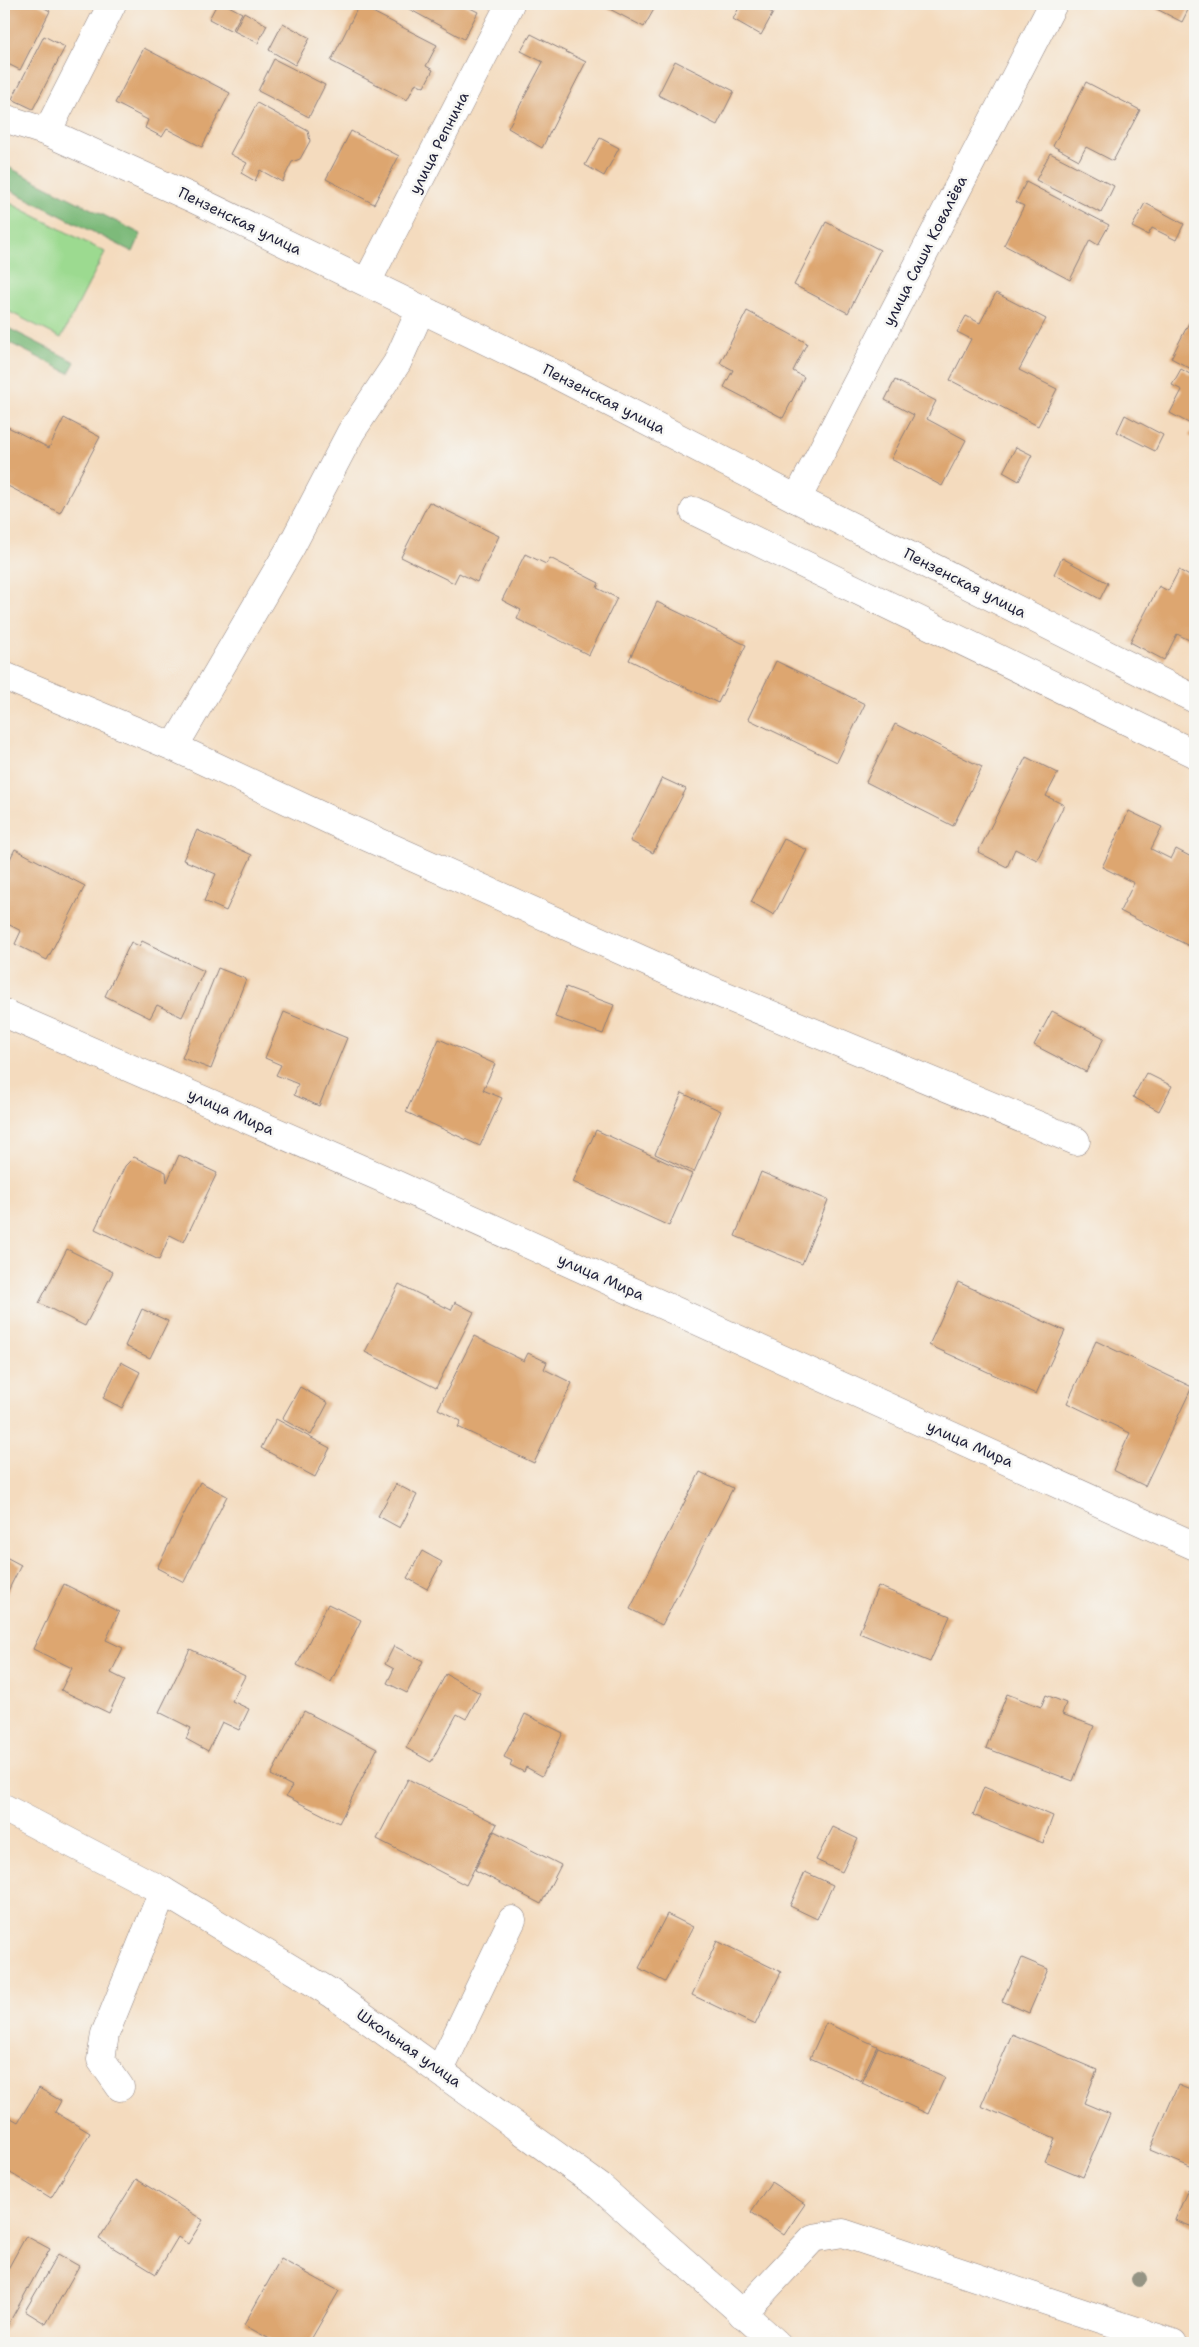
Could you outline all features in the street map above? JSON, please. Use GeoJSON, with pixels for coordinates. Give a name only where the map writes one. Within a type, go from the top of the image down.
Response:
{"type":"FeatureCollection","features":[{"type":"Feature","properties":{"kind":"street"},"geometry":{"type":"LineString","coordinates":[[48,132],[112,4]]}},
{"type":"Feature","properties":{"kind":"street","name":"улица Репнина"},"geometry":{"type":"LineString","coordinates":[[367,282],[510,4]]}},
{"type":"Feature","properties":{"kind":"street","name":"улица Саши Ковалёва"},"geometry":{"type":"LineString","coordinates":[[797,499],[1053,4]]}},
{"type":"Feature","properties":{"kind":"street","name":"Пензенская улица"},"geometry":{"type":"LineString","coordinates":[[4,118],[48,132],[192,198],[367,282],[555,374],[797,499],[1195,699]]}},
{"type":"Feature","properties":{"kind":"street"},"geometry":{"type":"LineString","coordinates":[[174,747],[290,547],[351,432],[397,363],[421,309]]}},
{"type":"Feature","properties":{"kind":"street"},"geometry":{"type":"LineString","coordinates":[[694,511],[1195,754]]}},
{"type":"Feature","properties":{"kind":"street"},"geometry":{"type":"LineString","coordinates":[[4,676],[174,747],[336,823],[685,979],[1076,1140]]}},
{"type":"Feature","properties":{"kind":"street","name":"улица Мира"},"geometry":{"type":"LineString","coordinates":[[4,1013],[384,1179],[1195,1546]]}},
{"type":"Feature","properties":{"kind":"street","name":"Школьная улица"},"geometry":{"type":"LineString","coordinates":[[4,1808],[163,1892],[331,1993],[600,2187],[776,2343]]}},
{"type":"Feature","properties":{"kind":"street"},"geometry":{"type":"LineString","coordinates":[[120,2087],[100,2060],[105,2034],[163,1892]]}},
{"type":"Feature","properties":{"kind":"street"},"geometry":{"type":"LineString","coordinates":[[440,2070],[512,1920]]}},
{"type":"Feature","properties":{"kind":"street"},"geometry":{"type":"LineString","coordinates":[[742,2314],[813,2238],[843,2233],[1173,2343]]}},
{"type":"Feature","properties":{"kind":"green space"},"geometry":{"type":"Polygon","coordinates":[[[4,165],[141,234],[133,252],[4,187],[4,165]]]}},
{"type":"Feature","properties":{"kind":"green space"},"geometry":{"type":"Polygon","coordinates":[[[4,200],[105,252],[61,338],[4,309],[4,200]]]}},
{"type":"Feature","properties":{"kind":"green space"},"geometry":{"type":"Polygon","coordinates":[[[4,326],[75,362],[69,373],[4,340],[4,326]]]}},
{"type":"Feature","properties":{"kind":"building"},"geometry":{"type":"Polygon","coordinates":[[[4,4],[37,4],[50,11],[20,70],[4,62],[4,4]]]}},
{"type":"Feature","properties":{"kind":"building"},"geometry":{"type":"Polygon","coordinates":[[[217,4],[225,4],[242,13],[232,31],[209,19],[217,4]]]}},
{"type":"Feature","properties":{"kind":"building"},"geometry":{"type":"Polygon","coordinates":[[[400,4],[462,4],[478,12],[464,39],[400,4]]]}},
{"type":"Feature","properties":{"kind":"building"},"geometry":{"type":"Polygon","coordinates":[[[600,4],[657,4],[644,27],[600,4]]]}},
{"type":"Feature","properties":{"kind":"building"},"geometry":{"type":"Polygon","coordinates":[[[741,4],[756,4],[773,13],[761,35],[733,19],[741,4]]]}},
{"type":"Feature","properties":{"kind":"building"},"geometry":{"type":"Polygon","coordinates":[[[1147,4],[1191,4],[1182,22],[1147,4]]]}},
{"type":"Feature","properties":{"kind":"building"},"geometry":{"type":"Polygon","coordinates":[[[359,5],[437,45],[426,66],[433,70],[424,87],[416,83],[407,100],[331,61],[359,5]]]}},
{"type":"Feature","properties":{"kind":"building"},"geometry":{"type":"Polygon","coordinates":[[[244,12],[267,25],[258,43],[234,31],[244,12]]]}},
{"type":"Feature","properties":{"kind":"building"},"geometry":{"type":"Polygon","coordinates":[[[283,23],[310,38],[295,65],[269,50],[283,23]]]}},
{"type":"Feature","properties":{"kind":"building"},"geometry":{"type":"Polygon","coordinates":[[[531,34],[586,62],[542,148],[508,128],[543,62],[521,51],[531,34]]]}},
{"type":"Feature","properties":{"kind":"building"},"geometry":{"type":"Polygon","coordinates":[[[44,36],[65,47],[33,109],[12,99],[44,36]]]}},
{"type":"Feature","properties":{"kind":"building"},"geometry":{"type":"Polygon","coordinates":[[[144,48],[230,93],[202,147],[167,129],[162,137],[145,128],[148,120],[115,103],[144,48]]]}},
{"type":"Feature","properties":{"kind":"building"},"geometry":{"type":"Polygon","coordinates":[[[274,59],[325,85],[309,117],[258,91],[274,59]]]}},
{"type":"Feature","properties":{"kind":"building"},"geometry":{"type":"Polygon","coordinates":[[[675,61],[734,91],[717,125],[658,95],[675,61]]]}},
{"type":"Feature","properties":{"kind":"building"},"geometry":{"type":"Polygon","coordinates":[[[1086,82],[1140,110],[1113,161],[1086,147],[1079,160],[1053,146],[1086,82]]]}},
{"type":"Feature","properties":{"kind":"building"},"geometry":{"type":"Polygon","coordinates":[[[257,103],[308,131],[310,141],[300,159],[292,162],[282,182],[260,170],[255,181],[241,173],[247,163],[230,154],[257,103]]]}},
{"type":"Feature","properties":{"kind":"building"},"geometry":{"type":"Polygon","coordinates":[[[351,131],[399,156],[374,204],[326,179],[351,131]]]}},
{"type":"Feature","properties":{"kind":"building"},"geometry":{"type":"Polygon","coordinates":[[[600,138],[619,148],[604,176],[585,165],[600,138]]]}},
{"type":"Feature","properties":{"kind":"building"},"geometry":{"type":"Polygon","coordinates":[[[1050,153],[1114,186],[1101,213],[1036,180],[1050,153]]]}},
{"type":"Feature","properties":{"kind":"building"},"geometry":{"type":"Polygon","coordinates":[[[1026,182],[1109,225],[1098,245],[1090,240],[1070,280],[1004,245],[1024,206],[1016,202],[1026,182]]]}},
{"type":"Feature","properties":{"kind":"building"},"geometry":{"type":"Polygon","coordinates":[[[1145,203],[1184,224],[1176,240],[1152,228],[1148,235],[1132,227],[1145,203]]]}},
{"type":"Feature","properties":{"kind":"building"},"geometry":{"type":"Polygon","coordinates":[[[826,222],[880,250],[848,313],[794,285],[826,222]]]}},
{"type":"Feature","properties":{"kind":"building"},"geometry":{"type":"Polygon","coordinates":[[[996,293],[1046,319],[1019,370],[1057,389],[1038,426],[950,380],[971,339],[957,332],[966,316],[980,323],[996,293]]]}},
{"type":"Feature","properties":{"kind":"building"},"geometry":{"type":"Polygon","coordinates":[[[747,311],[807,343],[793,371],[804,377],[783,418],[724,387],[733,370],[720,363],[747,311]]]}},
{"type":"Feature","properties":{"kind":"building"},"geometry":{"type":"Polygon","coordinates":[[[1195,311],[1195,371],[1171,358],[1195,311]]]}},
{"type":"Feature","properties":{"kind":"building"},"geometry":{"type":"Polygon","coordinates":[[[1181,369],[1195,377],[1195,439],[1189,436],[1194,426],[1170,413],[1182,390],[1172,385],[1181,369]]]}},
{"type":"Feature","properties":{"kind":"building"},"geometry":{"type":"Polygon","coordinates":[[[895,380],[936,401],[927,419],[966,440],[942,486],[891,459],[914,415],[885,400],[895,380]]]}},
{"type":"Feature","properties":{"kind":"building"},"geometry":{"type":"Polygon","coordinates":[[[1125,415],[1163,435],[1155,451],[1117,432],[1125,415]]]}},
{"type":"Feature","properties":{"kind":"building"},"geometry":{"type":"Polygon","coordinates":[[[64,418],[100,437],[60,513],[4,484],[4,425],[49,448],[64,418]]]}},
{"type":"Feature","properties":{"kind":"building"},"geometry":{"type":"Polygon","coordinates":[[[1016,447],[1032,455],[1019,481],[1003,472],[1016,447]]]}},
{"type":"Feature","properties":{"kind":"building"},"geometry":{"type":"Polygon","coordinates":[[[429,502],[499,536],[477,582],[459,573],[454,583],[401,557],[429,502]]]}},
{"type":"Feature","properties":{"kind":"building"},"geometry":{"type":"Polygon","coordinates":[[[525,554],[546,564],[550,558],[599,583],[597,588],[617,598],[589,655],[517,619],[521,610],[502,600],[525,554]]]}},
{"type":"Feature","properties":{"kind":"building"},"geometry":{"type":"Polygon","coordinates":[[[1062,558],[1108,583],[1100,599],[1054,574],[1062,558]]]}},
{"type":"Feature","properties":{"kind":"building"},"geometry":{"type":"Polygon","coordinates":[[[1179,570],[1193,578],[1195,574],[1195,643],[1177,634],[1164,660],[1130,642],[1159,586],[1168,591],[1179,570]]]}},
{"type":"Feature","properties":{"kind":"building"},"geometry":{"type":"Polygon","coordinates":[[[657,602],[746,645],[718,703],[629,660],[657,602]]]}},
{"type":"Feature","properties":{"kind":"building"},"geometry":{"type":"Polygon","coordinates":[[[776,661],[865,704],[837,762],[748,719],[776,661]]]}},
{"type":"Feature","properties":{"kind":"building"},"geometry":{"type":"Polygon","coordinates":[[[895,724],[982,767],[953,826],[866,782],[895,724]]]}},
{"type":"Feature","properties":{"kind":"building"},"geometry":{"type":"Polygon","coordinates":[[[1026,757],[1058,773],[1046,796],[1064,805],[1037,860],[1015,849],[1007,867],[978,852],[1026,757]]]}},
{"type":"Feature","properties":{"kind":"building"},"geometry":{"type":"Polygon","coordinates":[[[662,778],[686,789],[653,853],[630,841],[662,778]]]}},
{"type":"Feature","properties":{"kind":"building"},"geometry":{"type":"Polygon","coordinates":[[[1129,811],[1162,827],[1151,849],[1171,859],[1176,849],[1195,859],[1195,949],[1120,911],[1134,883],[1102,867],[1129,811]]]}},
{"type":"Feature","properties":{"kind":"building"},"geometry":{"type":"Polygon","coordinates":[[[197,830],[252,855],[226,911],[204,901],[216,874],[183,860],[197,830]]]}},
{"type":"Feature","properties":{"kind":"building"},"geometry":{"type":"Polygon","coordinates":[[[784,839],[807,850],[774,915],[751,902],[784,839]]]}},
{"type":"Feature","properties":{"kind":"building"},"geometry":{"type":"Polygon","coordinates":[[[15,849],[85,886],[47,960],[15,944],[21,931],[4,922],[4,871],[15,849]]]}},
{"type":"Feature","properties":{"kind":"building"},"geometry":{"type":"Polygon","coordinates":[[[142,941],[204,971],[182,1017],[157,1005],[150,1018],[105,996],[131,942],[139,946],[142,941]]]}},
{"type":"Feature","properties":{"kind":"building"},"geometry":{"type":"Polygon","coordinates":[[[218,968],[246,979],[211,1069],[182,1058],[218,968]]]}},
{"type":"Feature","properties":{"kind":"building"},"geometry":{"type":"Polygon","coordinates":[[[566,987],[614,1005],[603,1034],[555,1017],[566,987]]]}},
{"type":"Feature","properties":{"kind":"building"},"geometry":{"type":"Polygon","coordinates":[[[1052,1011],[1104,1038],[1086,1072],[1034,1045],[1052,1011]]]}},
{"type":"Feature","properties":{"kind":"building"},"geometry":{"type":"Polygon","coordinates":[[[284,1012],[347,1038],[319,1106],[294,1095],[298,1084],[276,1075],[281,1065],[265,1058],[284,1012]]]}},
{"type":"Feature","properties":{"kind":"building"},"geometry":{"type":"Polygon","coordinates":[[[439,1039],[495,1064],[483,1090],[502,1098],[480,1146],[406,1112],[439,1039]]]}},
{"type":"Feature","properties":{"kind":"building"},"geometry":{"type":"Polygon","coordinates":[[[1146,1073],[1172,1086],[1159,1111],[1133,1097],[1146,1073]]]}},
{"type":"Feature","properties":{"kind":"building"},"geometry":{"type":"Polygon","coordinates":[[[682,1093],[721,1111],[694,1172],[655,1154],[682,1093]]]}},
{"type":"Feature","properties":{"kind":"building"},"geometry":{"type":"Polygon","coordinates":[[[596,1130],[692,1174],[669,1226],[573,1182],[596,1130]]]}},
{"type":"Feature","properties":{"kind":"building"},"geometry":{"type":"Polygon","coordinates":[[[179,1155],[217,1173],[184,1242],[170,1235],[159,1260],[95,1229],[125,1166],[134,1157],[166,1172],[167,1182],[179,1155]]]}},
{"type":"Feature","properties":{"kind":"building"},"geometry":{"type":"Polygon","coordinates":[[[761,1172],[828,1200],[802,1264],[735,1236],[761,1172]]]}},
{"type":"Feature","properties":{"kind":"building"},"geometry":{"type":"Polygon","coordinates":[[[67,1249],[113,1272],[85,1326],[39,1303],[67,1249]]]}},
{"type":"Feature","properties":{"kind":"building"},"geometry":{"type":"Polygon","coordinates":[[[958,1282],[1065,1331],[1036,1394],[929,1345],[958,1282]]]}},
{"type":"Feature","properties":{"kind":"building"},"geometry":{"type":"Polygon","coordinates":[[[399,1284],[451,1310],[455,1302],[474,1312],[436,1388],[365,1352],[399,1284]]]}},
{"type":"Feature","properties":{"kind":"building"},"geometry":{"type":"Polygon","coordinates":[[[142,1309],[168,1321],[150,1358],[125,1346],[142,1309]]]}},
{"type":"Feature","properties":{"kind":"building"},"geometry":{"type":"Polygon","coordinates":[[[474,1336],[524,1361],[528,1353],[547,1362],[544,1369],[572,1383],[534,1463],[458,1427],[461,1421],[438,1409],[474,1336]]]}},
{"type":"Feature","properties":{"kind":"building"},"geometry":{"type":"Polygon","coordinates":[[[1096,1341],[1192,1387],[1145,1486],[1113,1470],[1130,1433],[1067,1403],[1096,1341]]]}},
{"type":"Feature","properties":{"kind":"building"},"geometry":{"type":"Polygon","coordinates":[[[121,1362],[140,1372],[122,1408],[103,1398],[121,1362]]]}},
{"type":"Feature","properties":{"kind":"building"},"geometry":{"type":"Polygon","coordinates":[[[300,1387],[328,1403],[311,1435],[282,1419],[300,1387]]]}},
{"type":"Feature","properties":{"kind":"building"},"geometry":{"type":"Polygon","coordinates":[[[276,1419],[330,1448],[315,1477],[261,1448],[276,1419]]]}},
{"type":"Feature","properties":{"kind":"building"},"geometry":{"type":"Polygon","coordinates":[[[700,1472],[733,1488],[662,1625],[630,1609],[700,1472]]]}},
{"type":"Feature","properties":{"kind":"building"},"geometry":{"type":"Polygon","coordinates":[[[200,1482],[227,1496],[184,1582],[157,1568],[200,1482]]]}},
{"type":"Feature","properties":{"kind":"building"},"geometry":{"type":"Polygon","coordinates":[[[396,1484],[417,1495],[400,1528],[378,1516],[396,1484]]]}},
{"type":"Feature","properties":{"kind":"building"},"geometry":{"type":"Polygon","coordinates":[[[422,1551],[442,1562],[427,1589],[407,1578],[422,1551]]]}},
{"type":"Feature","properties":{"kind":"building"},"geometry":{"type":"Polygon","coordinates":[[[4,1556],[21,1565],[4,1599],[4,1556]]]}},
{"type":"Feature","properties":{"kind":"building"},"geometry":{"type":"Polygon","coordinates":[[[64,1584],[119,1612],[106,1640],[123,1648],[111,1673],[125,1680],[109,1713],[61,1690],[72,1668],[33,1649],[64,1584]]]}},
{"type":"Feature","properties":{"kind":"building"},"geometry":{"type":"Polygon","coordinates":[[[878,1586],[950,1616],[930,1662],[859,1633],[878,1586]]]}},
{"type":"Feature","properties":{"kind":"building"},"geometry":{"type":"Polygon","coordinates":[[[328,1604],[361,1620],[331,1682],[297,1665],[328,1604]]]}},
{"type":"Feature","properties":{"kind":"building"},"geometry":{"type":"Polygon","coordinates":[[[394,1646],[423,1661],[407,1693],[387,1683],[394,1669],[385,1664],[394,1646]]]}},
{"type":"Feature","properties":{"kind":"building"},"geometry":{"type":"Polygon","coordinates":[[[190,1649],[245,1676],[232,1701],[249,1709],[239,1730],[222,1722],[208,1751],[186,1739],[191,1728],[159,1712],[190,1649]]]}},
{"type":"Feature","properties":{"kind":"building"},"geometry":{"type":"Polygon","coordinates":[[[446,1674],[480,1693],[466,1719],[457,1714],[431,1762],[406,1748],[446,1674]]]}},
{"type":"Feature","properties":{"kind":"building"},"geometry":{"type":"Polygon","coordinates":[[[1007,1694],[1041,1707],[1046,1695],[1066,1703],[1062,1714],[1094,1726],[1073,1781],[986,1748],[1007,1694]]]}},
{"type":"Feature","properties":{"kind":"building"},"geometry":{"type":"Polygon","coordinates":[[[304,1711],[377,1749],[339,1823],[286,1796],[292,1786],[271,1775],[304,1711]]]}},
{"type":"Feature","properties":{"kind":"building"},"geometry":{"type":"Polygon","coordinates":[[[525,1714],[563,1733],[542,1776],[526,1767],[524,1772],[510,1765],[512,1761],[504,1757],[525,1714]]]}},
{"type":"Feature","properties":{"kind":"building"},"geometry":{"type":"Polygon","coordinates":[[[408,1779],[497,1824],[466,1885],[377,1839],[408,1779]]]}},
{"type":"Feature","properties":{"kind":"building"},"geometry":{"type":"Polygon","coordinates":[[[984,1787],[1053,1816],[1043,1843],[973,1815],[984,1787]]]}},
{"type":"Feature","properties":{"kind":"building"},"geometry":{"type":"Polygon","coordinates":[[[833,1827],[858,1839],[842,1872],[816,1860],[833,1827]]]}},
{"type":"Feature","properties":{"kind":"building"},"geometry":{"type":"Polygon","coordinates":[[[494,1831],[561,1865],[541,1904],[475,1870],[494,1831]]]}},
{"type":"Feature","properties":{"kind":"building"},"geometry":{"type":"Polygon","coordinates":[[[805,1872],[833,1885],[817,1919],[790,1906],[805,1872]]]}},
{"type":"Feature","properties":{"kind":"building"},"geometry":{"type":"Polygon","coordinates":[[[667,1914],[693,1927],[665,1982],[639,1968],[667,1914]]]}},
{"type":"Feature","properties":{"kind":"building"},"geometry":{"type":"Polygon","coordinates":[[[717,1941],[781,1972],[755,2025],[692,1995],[717,1941]]]}},
{"type":"Feature","properties":{"kind":"building"},"geometry":{"type":"Polygon","coordinates":[[[1022,1958],[1048,1969],[1029,2013],[1002,2001],[1022,1958]]]}},
{"type":"Feature","properties":{"kind":"building"},"geometry":{"type":"Polygon","coordinates":[[[826,2023],[877,2046],[861,2081],[810,2058],[826,2023]]]}},
{"type":"Feature","properties":{"kind":"building"},"geometry":{"type":"Polygon","coordinates":[[[1012,2034],[1097,2070],[1084,2103],[1110,2114],[1083,2177],[1045,2161],[1055,2138],[981,2106],[1012,2034]]]}},
{"type":"Feature","properties":{"kind":"building"},"geometry":{"type":"Polygon","coordinates":[[[878,2047],[945,2077],[928,2114],[862,2083],[878,2047]]]}},
{"type":"Feature","properties":{"kind":"building"},"geometry":{"type":"Polygon","coordinates":[[[1178,2085],[1195,2092],[1195,2169],[1150,2150],[1178,2085]]]}},
{"type":"Feature","properties":{"kind":"building"},"geometry":{"type":"Polygon","coordinates":[[[39,2088],[61,2101],[55,2112],[90,2133],[51,2198],[4,2169],[4,2148],[7,2143],[4,2141],[4,2114],[18,2122],[39,2088]]]}},
{"type":"Feature","properties":{"kind":"building"},"geometry":{"type":"Polygon","coordinates":[[[136,2179],[203,2220],[188,2244],[178,2237],[156,2274],[99,2239],[136,2179]]]}},
{"type":"Feature","properties":{"kind":"building"},"geometry":{"type":"Polygon","coordinates":[[[771,2182],[805,2204],[784,2235],[751,2212],[771,2182]]]}},
{"type":"Feature","properties":{"kind":"building"},"geometry":{"type":"Polygon","coordinates":[[[1188,2189],[1195,2192],[1195,2228],[1175,2220],[1188,2189]]]}},
{"type":"Feature","properties":{"kind":"building"},"geometry":{"type":"Polygon","coordinates":[[[26,2236],[50,2249],[4,2332],[4,2276],[26,2236]]]}},
{"type":"Feature","properties":{"kind":"building"},"geometry":{"type":"Polygon","coordinates":[[[58,2254],[79,2266],[46,2324],[25,2311],[58,2254]]]}},
{"type":"Feature","properties":{"kind":"building"},"geometry":{"type":"Polygon","coordinates":[[[281,2259],[339,2291],[309,2343],[277,2343],[244,2325],[281,2259]]]}}]}
